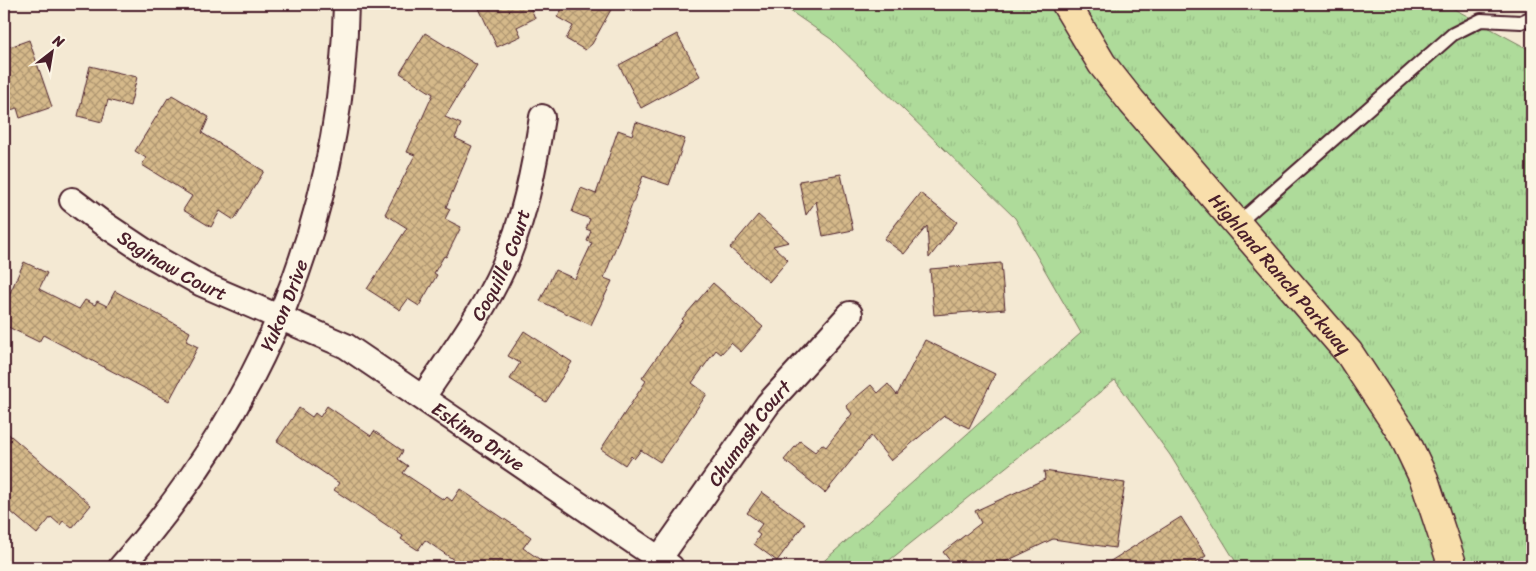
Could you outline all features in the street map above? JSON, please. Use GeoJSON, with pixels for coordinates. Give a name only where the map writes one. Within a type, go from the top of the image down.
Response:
{"type":"FeatureCollection","features":[{"type":"Feature","properties":{"kind":"main road","name":"Highland Ranch Parkway"},"geometry":{"type":"LineString","coordinates":[[1066,4],[1102,64],[1132,102],[1316,313],[1349,353],[1376,392],[1403,435],[1424,479],[1453,567]]}},
{"type":"Feature","properties":{"kind":"street","name":"Yukon Drive"},"geometry":{"type":"LineString","coordinates":[[121,567],[155,529],[200,468],[243,397],[280,318],[304,254],[323,186],[338,111],[346,4]]}},
{"type":"Feature","properties":{"kind":"street","name":"Coquille Court"},"geometry":{"type":"LineString","coordinates":[[422,397],[479,313],[503,268],[524,210],[535,165],[542,117]]}},
{"type":"Feature","properties":{"kind":"street","name":"Saginaw Court"},"geometry":{"type":"LineString","coordinates":[[72,200],[152,256],[202,284],[280,318]]}},
{"type":"Feature","properties":{"kind":"street","name":"Chumash Court"},"geometry":{"type":"LineString","coordinates":[[665,563],[768,404],[850,314]]}},
{"type":"Feature","properties":{"kind":"street","name":"Eskimo Drive"},"geometry":{"type":"LineString","coordinates":[[280,318],[346,346],[665,563]]}},
{"type":"Feature","properties":{"kind":"lane"},"geometry":{"type":"LineString","coordinates":[[1237,224],[1453,34],[1481,20],[1521,22],[1532,17]]}},
{"type":"Feature","properties":{"kind":"green space"},"geometry":{"type":"Polygon","coordinates":[[[780,4],[1445,4],[1532,51],[1532,567],[1239,567],[1170,455],[1115,380],[881,567],[817,567],[1081,333],[1015,218],[831,39],[780,4]]]}},
{"type":"Feature","properties":{"kind":"building"},"geometry":{"type":"Polygon","coordinates":[[[477,4],[529,4],[535,18],[517,27],[521,36],[497,47],[477,4]]]}},
{"type":"Feature","properties":{"kind":"building"},"geometry":{"type":"Polygon","coordinates":[[[565,4],[614,4],[592,44],[585,50],[566,39],[573,26],[557,17],[565,4]]]}},
{"type":"Feature","properties":{"kind":"building"},"geometry":{"type":"Polygon","coordinates":[[[425,33],[477,65],[445,117],[461,124],[455,138],[472,146],[446,207],[450,209],[445,219],[461,227],[446,257],[444,256],[434,273],[437,275],[419,306],[408,299],[400,310],[367,289],[407,228],[385,214],[415,155],[407,152],[433,94],[400,73],[425,33]]]}},
{"type":"Feature","properties":{"kind":"building"},"geometry":{"type":"Polygon","coordinates":[[[677,34],[700,76],[641,108],[619,65],[677,34]]]}},
{"type":"Feature","properties":{"kind":"building"},"geometry":{"type":"Polygon","coordinates":[[[29,40],[52,107],[20,118],[17,108],[4,112],[4,49],[29,40]]]}},
{"type":"Feature","properties":{"kind":"building"},"geometry":{"type":"Polygon","coordinates":[[[90,66],[137,77],[130,106],[108,100],[102,122],[78,116],[90,66]]]}},
{"type":"Feature","properties":{"kind":"building"},"geometry":{"type":"Polygon","coordinates":[[[172,95],[209,117],[202,133],[264,171],[234,220],[220,211],[211,227],[183,210],[192,196],[142,165],[146,158],[135,151],[168,98],[172,95]]]}},
{"type":"Feature","properties":{"kind":"building"},"geometry":{"type":"Polygon","coordinates":[[[636,122],[685,139],[669,185],[643,176],[604,278],[612,281],[591,325],[540,301],[555,270],[575,279],[592,243],[587,241],[591,231],[586,229],[590,219],[572,212],[581,188],[596,194],[618,130],[632,135],[636,122]]]}},
{"type":"Feature","properties":{"kind":"building"},"geometry":{"type":"Polygon","coordinates":[[[841,174],[853,230],[823,236],[816,201],[806,215],[799,181],[841,174]]]}},
{"type":"Feature","properties":{"kind":"building"},"geometry":{"type":"Polygon","coordinates":[[[920,193],[957,222],[929,258],[927,226],[904,254],[884,239],[920,193]]]}},
{"type":"Feature","properties":{"kind":"building"},"geometry":{"type":"Polygon","coordinates":[[[758,215],[789,242],[773,246],[788,260],[769,282],[730,248],[758,215]]]}},
{"type":"Feature","properties":{"kind":"building"},"geometry":{"type":"Polygon","coordinates":[[[24,262],[47,273],[39,289],[79,309],[85,300],[95,305],[97,301],[107,306],[115,291],[190,332],[186,341],[198,347],[169,401],[43,335],[39,342],[4,325],[4,306],[24,262]]]}},
{"type":"Feature","properties":{"kind":"building"},"geometry":{"type":"Polygon","coordinates":[[[1001,263],[1005,309],[934,315],[930,269],[1001,263]]]}},
{"type":"Feature","properties":{"kind":"building"},"geometry":{"type":"Polygon","coordinates":[[[713,283],[763,327],[741,352],[731,343],[721,354],[716,350],[692,383],[707,394],[660,462],[641,450],[634,459],[631,456],[625,465],[601,449],[646,381],[642,378],[682,319],[713,283]]]}},
{"type":"Feature","properties":{"kind":"building"},"geometry":{"type":"Polygon","coordinates":[[[524,331],[572,362],[546,402],[510,379],[520,363],[508,356],[524,331]]]}},
{"type":"Feature","properties":{"kind":"building"},"geometry":{"type":"Polygon","coordinates":[[[925,340],[995,374],[969,428],[944,416],[891,461],[871,436],[825,493],[784,460],[800,441],[815,452],[822,444],[826,447],[852,414],[846,406],[871,385],[878,393],[888,384],[897,395],[925,340]]]}},
{"type":"Feature","properties":{"kind":"building"},"geometry":{"type":"Polygon","coordinates":[[[327,406],[371,436],[374,431],[403,451],[398,459],[408,466],[403,473],[444,500],[447,497],[452,501],[460,489],[531,537],[523,548],[551,567],[464,567],[425,540],[418,550],[401,539],[403,536],[334,490],[339,483],[277,441],[299,408],[312,417],[315,413],[320,417],[327,406]]]}},
{"type":"Feature","properties":{"kind":"building"},"geometry":{"type":"Polygon","coordinates":[[[4,430],[91,505],[72,528],[63,521],[60,525],[51,517],[37,534],[4,506],[4,430]]]}},
{"type":"Feature","properties":{"kind":"building"},"geometry":{"type":"Polygon","coordinates":[[[1044,471],[1125,483],[1115,548],[1053,539],[994,567],[955,567],[943,552],[981,523],[975,511],[1045,479],[1044,471]]]}},
{"type":"Feature","properties":{"kind":"building"},"geometry":{"type":"Polygon","coordinates":[[[762,492],[805,523],[777,561],[754,544],[760,535],[756,532],[762,524],[747,513],[762,492]]]}},
{"type":"Feature","properties":{"kind":"building"},"geometry":{"type":"Polygon","coordinates":[[[1181,517],[1206,556],[1189,567],[1101,567],[1181,517]]]}}]}
